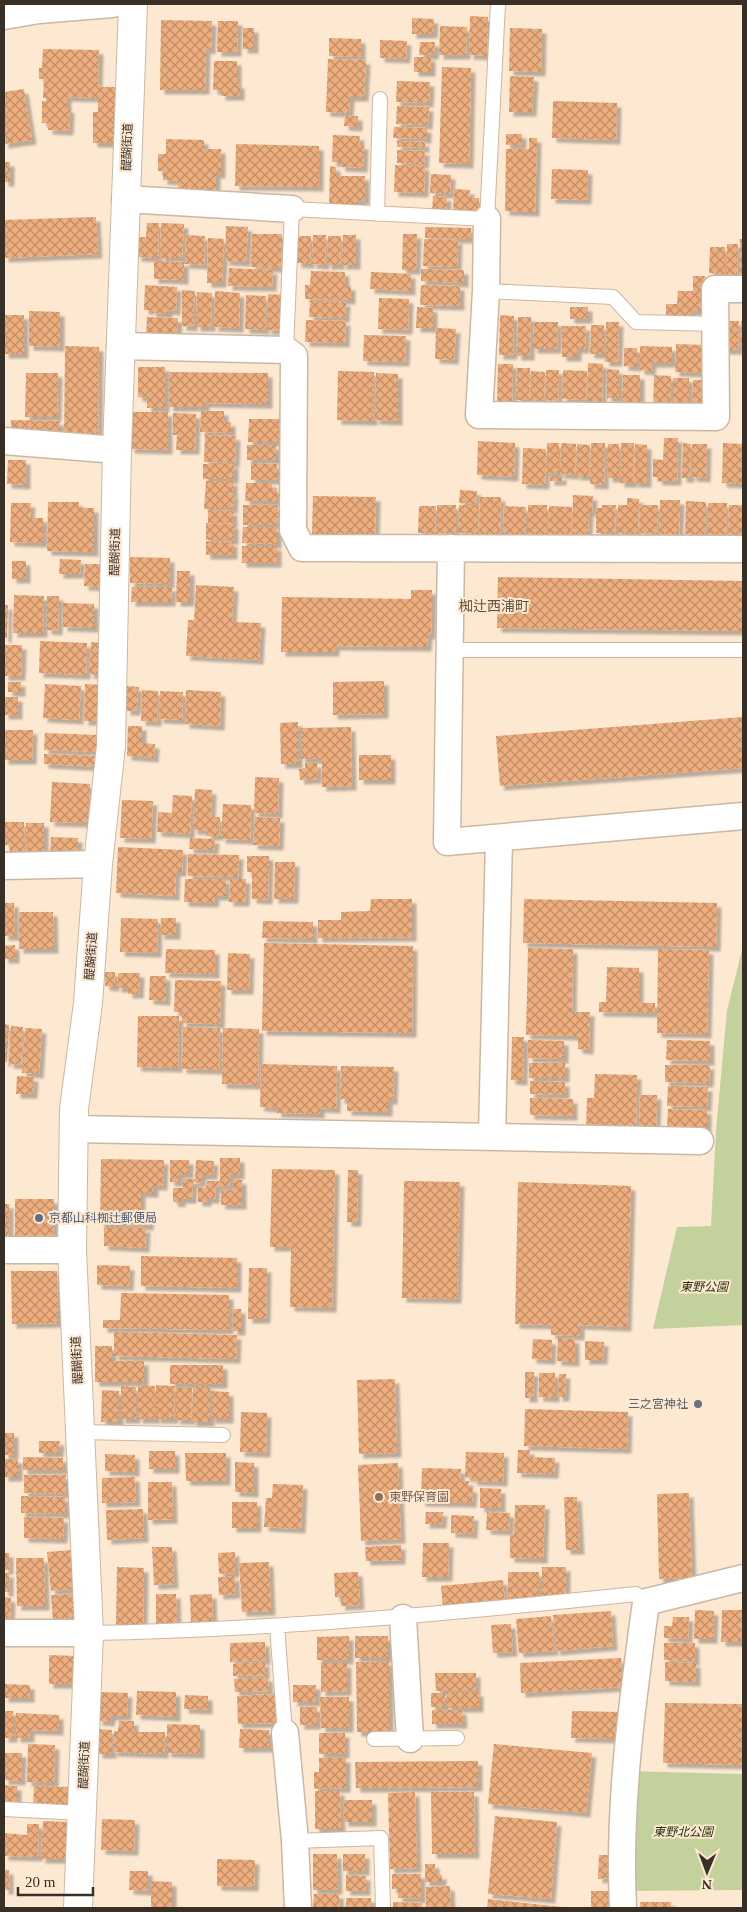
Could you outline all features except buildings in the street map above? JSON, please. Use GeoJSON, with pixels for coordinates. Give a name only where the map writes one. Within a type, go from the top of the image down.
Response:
{"type":"FeatureCollection","features":[{"type":"Feature","properties":{"kind":"main road","name":"醍醐街道"},"geometry":{"type":"LineString","coordinates":[[78,1908],[89,1633],[72,1250],[74,1109],[88,1003],[98,864],[111,746],[117,450],[132,4]]}},
{"type":"Feature","properties":{"kind":"street"},"geometry":{"type":"LineString","coordinates":[[4,16],[39,10],[112,4]]}},
{"type":"Feature","properties":{"kind":"street"},"geometry":{"type":"LineString","coordinates":[[125,198],[292,209]]}},
{"type":"Feature","properties":{"kind":"street"},"geometry":{"type":"LineString","coordinates":[[487,219],[486,291],[479,414],[716,417],[715,289],[743,289]]}},
{"type":"Feature","properties":{"kind":"street"},"geometry":{"type":"LineString","coordinates":[[120,346],[286,350],[294,356],[293,530],[302,548],[743,549]]}},
{"type":"Feature","properties":{"kind":"street"},"geometry":{"type":"LineString","coordinates":[[4,441],[117,450]]}},
{"type":"Feature","properties":{"kind":"street"},"geometry":{"type":"LineString","coordinates":[[451,548],[447,842],[743,816]]}},
{"type":"Feature","properties":{"kind":"street"},"geometry":{"type":"LineString","coordinates":[[492,1138],[498,838]]}},
{"type":"Feature","properties":{"kind":"street"},"geometry":{"type":"LineString","coordinates":[[4,866],[98,864]]}},
{"type":"Feature","properties":{"kind":"street"},"geometry":{"type":"LineString","coordinates":[[74,1129],[700,1141]]}},
{"type":"Feature","properties":{"kind":"street"},"geometry":{"type":"LineString","coordinates":[[4,1250],[72,1250]]}},
{"type":"Feature","properties":{"kind":"street"},"geometry":{"type":"LineString","coordinates":[[622,1908],[620,1850],[628,1736],[646,1602],[743,1578]]}},
{"type":"Feature","properties":{"kind":"street"},"geometry":{"type":"LineString","coordinates":[[403,1618],[410,1738]]}},
{"type":"Feature","properties":{"kind":"street"},"geometry":{"type":"LineString","coordinates":[[4,1633],[89,1633]]}},
{"type":"Feature","properties":{"kind":"street"},"geometry":{"type":"LineString","coordinates":[[285,1733],[295,1841],[298,1908]]}},
{"type":"Feature","properties":{"kind":"lane"},"geometry":{"type":"LineString","coordinates":[[286,350],[292,209],[487,219],[498,4]]}},
{"type":"Feature","properties":{"kind":"lane"},"geometry":{"type":"LineString","coordinates":[[377,214],[380,98]]}},
{"type":"Feature","properties":{"kind":"lane"},"geometry":{"type":"LineString","coordinates":[[486,291],[613,297],[636,322],[715,324]]}},
{"type":"Feature","properties":{"kind":"lane"},"geometry":{"type":"LineString","coordinates":[[450,650],[743,650]]}},
{"type":"Feature","properties":{"kind":"lane"},"geometry":{"type":"LineString","coordinates":[[81,1432],[223,1436]]}},
{"type":"Feature","properties":{"kind":"lane"},"geometry":{"type":"LineString","coordinates":[[89,1633],[277,1626],[403,1618],[636,1594],[646,1602]]}},
{"type":"Feature","properties":{"kind":"lane"},"geometry":{"type":"LineString","coordinates":[[277,1626],[285,1733]]}},
{"type":"Feature","properties":{"kind":"lane"},"geometry":{"type":"LineString","coordinates":[[374,1739],[456,1738]]}},
{"type":"Feature","properties":{"kind":"lane"},"geometry":{"type":"LineString","coordinates":[[4,1809],[82,1813]]}},
{"type":"Feature","properties":{"kind":"lane"},"geometry":{"type":"LineString","coordinates":[[295,1841],[381,1838],[383,1908]]}},
{"type":"Feature","properties":{"kind":"green space","name":"東野公園"},"geometry":{"type":"Polygon","coordinates":[[[743,946],[743,1325],[653,1329],[677,1227],[711,1226],[716,1131],[727,1010],[743,946]]]}},
{"type":"Feature","properties":{"kind":"green space","name":"東野北公園"},"geometry":{"type":"Polygon","coordinates":[[[625,1771],[743,1774],[743,1890],[622,1891],[625,1771]]]}},
{"type":"Feature","properties":{"kind":"place","name":"京都山科椥辻郵便局"},"geometry":{"type":"Point","coordinates":[39,1218]}},
{"type":"Feature","properties":{"kind":"place","name":"三之宮神社"},"geometry":{"type":"Point","coordinates":[698,1404]}},
{"type":"Feature","properties":{"kind":"place","name":"東野保育園"},"geometry":{"type":"Point","coordinates":[379,1497]}},
{"type":"Feature","properties":{"kind":"district","name":"椥辻西浦町"},"geometry":{"type":"Point","coordinates":[494,606]}}]}
